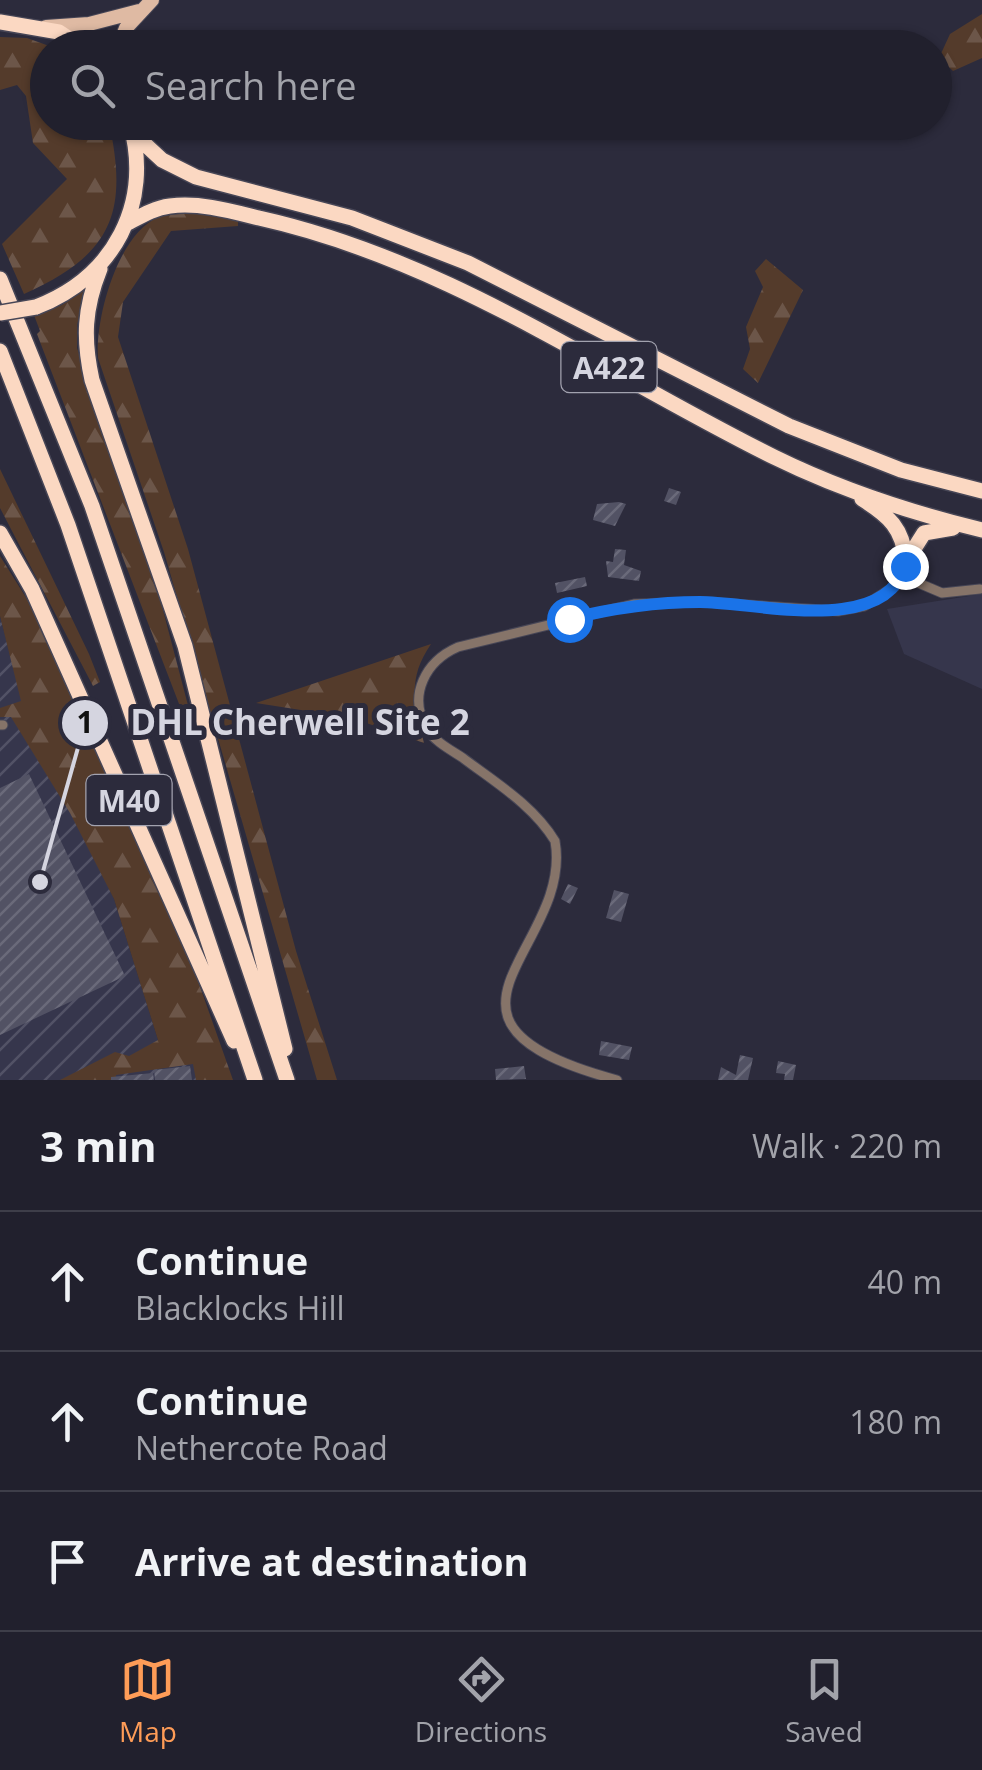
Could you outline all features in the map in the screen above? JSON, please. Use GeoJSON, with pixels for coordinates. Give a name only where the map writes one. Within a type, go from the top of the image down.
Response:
{"type":"FeatureCollection","features":[{"type":"Feature","properties":{"kind":"highway"},"geometry":{"type":"LineString","coordinates":[[0,22],[51,30]]}},
{"type":"Feature","properties":{"kind":"highway"},"geometry":{"type":"LineString","coordinates":[[0,313],[58,299],[100,269],[128,224],[137,191],[133,140]]}},
{"type":"Feature","properties":{"kind":"highway","name":"A422"},"geometry":{"type":"LineString","coordinates":[[143,140],[162,160],[196,177],[352,218],[468,263],[789,426],[902,470],[982,491]]}},
{"type":"Feature","properties":{"kind":"highway","name":"A422"},"geometry":{"type":"LineString","coordinates":[[128,224],[151,211],[189,204],[294,226],[384,256],[519,317],[708,422],[834,482],[979,529]]}},
{"type":"Feature","properties":{"kind":"highway","name":"M40"},"geometry":{"type":"LineString","coordinates":[[100,269],[86,308],[84,342],[92,380],[185,646],[277,1006],[289,1080]]}},
{"type":"Feature","properties":{"kind":"highway","name":"M40"},"geometry":{"type":"LineString","coordinates":[[0,279],[92,506],[289,1080]]}},
{"type":"Feature","properties":{"kind":"highway","name":"M40"},"geometry":{"type":"LineString","coordinates":[[0,351],[68,525],[253,1075]]}},
{"type":"Feature","properties":{"kind":"highway"},"geometry":{"type":"LineString","coordinates":[[834,482],[895,523],[904,538],[904,568]]}},
{"type":"Feature","properties":{"kind":"highway"},"geometry":{"type":"LineString","coordinates":[[904,568],[924,532],[936,528],[979,529]]}},
{"type":"Feature","properties":{"kind":"highway","name":"M40"},"geometry":{"type":"LineString","coordinates":[[0,533],[41,608],[165,879],[223,1022],[253,1075]]}},
{"type":"Feature","properties":{"kind":"main road"},"geometry":{"type":"LineString","coordinates":[[40,27],[89,24],[138,10],[152,0]]}},
{"type":"Feature","properties":{"kind":"main road"},"geometry":{"type":"LineString","coordinates":[[127,30],[138,10]]}},
{"type":"Feature","properties":{"kind":"street"},"geometry":{"type":"LineString","coordinates":[[617,1080],[558,1057],[517,1034],[509,1023],[506,1005],[512,974],[556,874],[555,841],[511,793],[436,740],[426,728],[418,697],[424,675],[446,653],[636,604],[703,602],[838,611],[878,600],[904,568],[942,593],[980,590]]}},
{"type":"Feature","properties":{"kind":"shaded area"},"geometry":{"type":"Polygon","coordinates":[[[982,594],[982,689],[904,654],[887,609],[982,594]]]}},
{"type":"Feature","properties":{"kind":"shaded area"},"geometry":{"type":"Polygon","coordinates":[[[0,616],[22,701],[114,899],[158,1040],[189,1041],[213,1080],[0,1080],[0,616]]]}},
{"type":"Feature","properties":{"kind":"green space"},"geometry":{"type":"Polygon","coordinates":[[[982,14],[982,58],[953,71],[952,33],[982,14]]]}},
{"type":"Feature","properties":{"kind":"green space"},"geometry":{"type":"Polygon","coordinates":[[[0,37],[30,39],[30,123],[26,96],[17,85],[0,90],[0,37]]]}},
{"type":"Feature","properties":{"kind":"green space"},"geometry":{"type":"Polygon","coordinates":[[[33,140],[112,140],[116,183],[107,228],[94,247],[77,264],[24,294],[2,244],[67,179],[33,140]]]}},
{"type":"Feature","properties":{"kind":"green space"},"geometry":{"type":"Polygon","coordinates":[[[191,213],[238,220],[238,226],[171,231],[123,302],[118,337],[188,549],[296,951],[337,1080],[317,1080],[164,552],[98,358],[105,300],[132,240],[159,217],[191,213]]]}},
{"type":"Feature","properties":{"kind":"green space"},"geometry":{"type":"Polygon","coordinates":[[[766,259],[803,290],[758,383],[743,369],[750,349],[746,327],[763,287],[755,271],[766,259]]]}},
{"type":"Feature","properties":{"kind":"green space"},"geometry":{"type":"Polygon","coordinates":[[[86,288],[77,325],[77,348],[154,576],[190,713],[181,709],[37,334],[40,331],[34,315],[62,305],[86,288]]]}},
{"type":"Feature","properties":{"kind":"green space"},"geometry":{"type":"Polygon","coordinates":[[[0,469],[89,654],[100,682],[93,686],[0,508],[0,469]]]}},
{"type":"Feature","properties":{"kind":"green space"},"geometry":{"type":"Polygon","coordinates":[[[0,556],[30,604],[186,947],[233,1080],[196,1080],[193,1064],[116,1075],[116,1080],[60,1080],[115,1052],[129,1056],[158,1040],[114,899],[70,813],[11,717],[0,717],[0,708],[21,701],[0,616],[0,556]]]}},
{"type":"Feature","properties":{"kind":"green space"},"geometry":{"type":"Polygon","coordinates":[[[431,644],[418,669],[415,692],[424,743],[352,718],[256,703],[431,644]]]}},
{"type":"Feature","properties":{"kind":"building"},"geometry":{"type":"Polygon","coordinates":[[[669,488],[681,492],[676,505],[664,501],[669,488]]]}},
{"type":"Feature","properties":{"kind":"building"},"geometry":{"type":"Polygon","coordinates":[[[597,504],[626,504],[615,526],[593,520],[597,504]]]}},
{"type":"Feature","properties":{"kind":"building"},"geometry":{"type":"Polygon","coordinates":[[[615,549],[626,550],[624,565],[641,571],[639,581],[608,577],[606,561],[613,562],[615,549]]]}},
{"type":"Feature","properties":{"kind":"building"},"geometry":{"type":"Polygon","coordinates":[[[585,577],[587,586],[557,593],[555,583],[585,577]]]}},
{"type":"Feature","properties":{"kind":"building"},"geometry":{"type":"Polygon","coordinates":[[[29,774],[125,976],[0,1035],[0,788],[29,774]]]}},
{"type":"Feature","properties":{"kind":"building"},"geometry":{"type":"Polygon","coordinates":[[[568,884],[578,888],[570,904],[561,899],[568,884]]]}},
{"type":"Feature","properties":{"kind":"building"},"geometry":{"type":"Polygon","coordinates":[[[614,890],[629,894],[621,922],[606,918],[614,890]]]}},
{"type":"Feature","properties":{"kind":"building"},"geometry":{"type":"Polygon","coordinates":[[[601,1041],[632,1047],[629,1060],[599,1055],[601,1041]]]}},
{"type":"Feature","properties":{"kind":"building"},"geometry":{"type":"Polygon","coordinates":[[[740,1055],[753,1058],[748,1080],[718,1080],[721,1067],[736,1075],[740,1055]]]}},
{"type":"Feature","properties":{"kind":"building"},"geometry":{"type":"Polygon","coordinates":[[[778,1061],[796,1065],[793,1080],[784,1080],[785,1074],[776,1073],[778,1061]]]}},
{"type":"Feature","properties":{"kind":"building"},"geometry":{"type":"Polygon","coordinates":[[[190,1066],[192,1080],[155,1080],[154,1070],[190,1066]]]}},
{"type":"Feature","properties":{"kind":"building"},"geometry":{"type":"Polygon","coordinates":[[[524,1066],[526,1079],[496,1080],[495,1069],[524,1066]]]}},
{"type":"Feature","properties":{"kind":"building"},"geometry":{"type":"Polygon","coordinates":[[[153,1073],[154,1080],[111,1080],[111,1077],[153,1073]]]}},
{"type":"Feature","properties":{"kind":"place","name":"DHL Cherwell Site 2"},"geometry":{"type":"Point","coordinates":[40,882]}},
{"type":"Feature","properties":{"kind":"route"},"geometry":{"type":"LineString","coordinates":[[569,619],[634,604],[703,602],[838,611],[878,600],[897,586],[905,566]]}}]}
